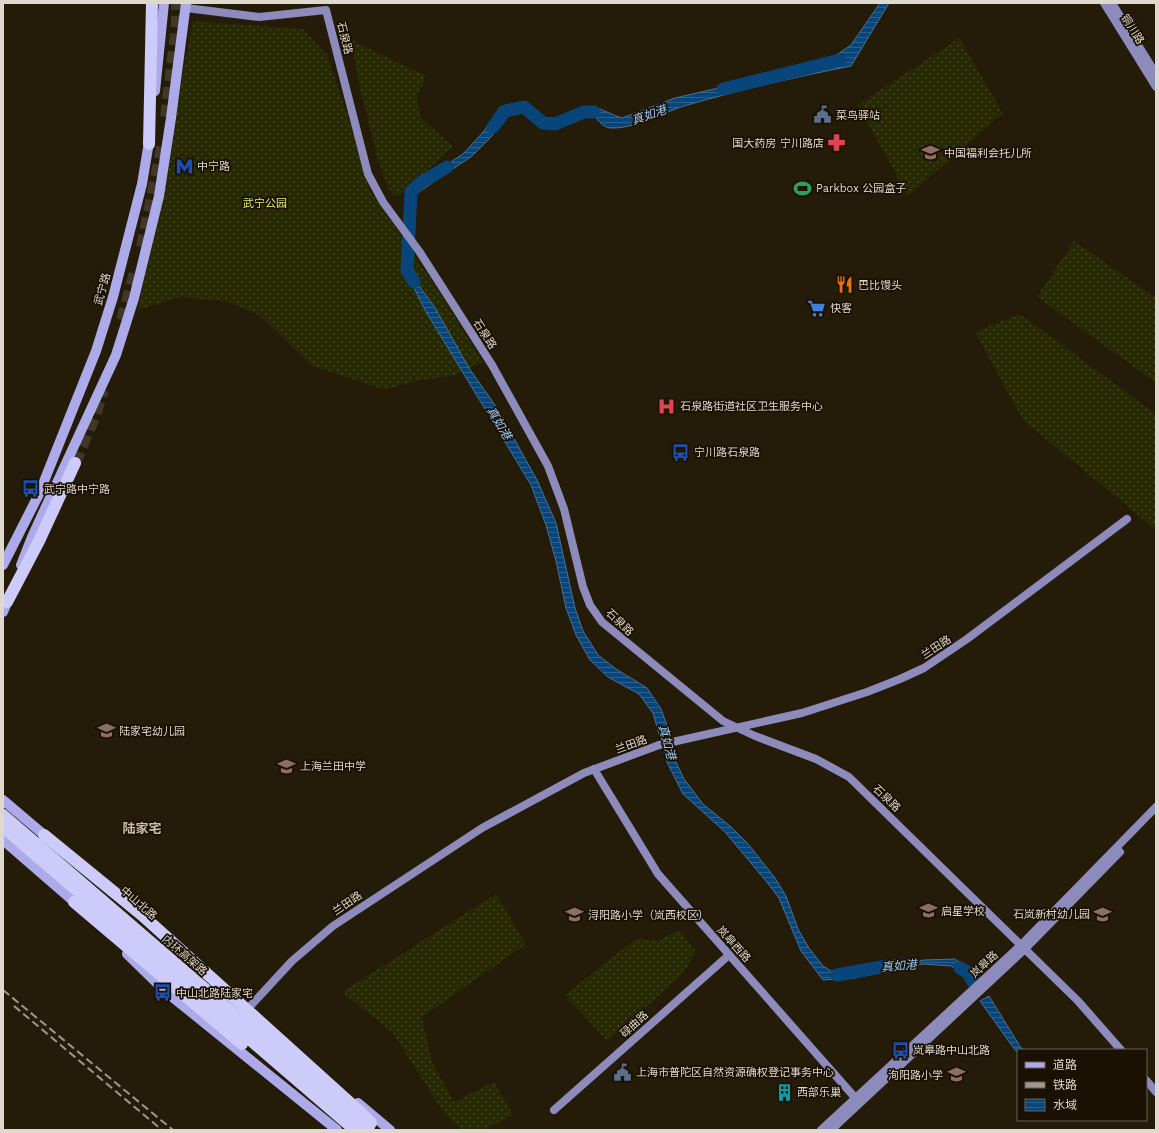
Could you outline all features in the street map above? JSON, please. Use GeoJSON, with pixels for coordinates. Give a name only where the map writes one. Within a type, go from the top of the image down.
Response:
{"type":"FeatureCollection","features":[{"type":"Feature","properties":{"kind":"highway"},"geometry":{"type":"LineString","coordinates":[[149,144],[152,3]]}},
{"type":"Feature","properties":{"kind":"highway"},"geometry":{"type":"LineString","coordinates":[[5,607],[39,541],[75,463]]}},
{"type":"Feature","properties":{"kind":"highway","name":"内环高架路"},"geometry":{"type":"LineString","coordinates":[[3,815],[369,1130]]}},
{"type":"Feature","properties":{"kind":"highway","name":"内环高架路"},"geometry":{"type":"LineString","coordinates":[[3,828],[355,1130]]}},
{"type":"Feature","properties":{"kind":"highway"},"geometry":{"type":"LineString","coordinates":[[44,835],[142,915],[359,1110],[377,1130]]}},
{"type":"Feature","properties":{"kind":"highway"},"geometry":{"type":"LineString","coordinates":[[74,902],[270,1067],[325,1105]]}},
{"type":"Feature","properties":{"kind":"main road","name":"武宁路"},"geometry":{"type":"LineString","coordinates":[[3,565],[39,494],[96,351],[125,252],[142,184],[149,144],[164,3]]}},
{"type":"Feature","properties":{"kind":"main road"},"geometry":{"type":"LineString","coordinates":[[5,607],[32,536],[116,355],[134,298],[158,196],[186,6]]}},
{"type":"Feature","properties":{"kind":"main road","name":"中山北路"},"geometry":{"type":"LineString","coordinates":[[3,800],[145,925],[390,1130]]}},
{"type":"Feature","properties":{"kind":"main road"},"geometry":{"type":"LineString","coordinates":[[3,840],[74,902],[166,991],[337,1130]]}},
{"type":"Feature","properties":{"kind":"street","name":"铜川路"},"geometry":{"type":"LineString","coordinates":[[1104,3],[1156,87]]}},
{"type":"Feature","properties":{"kind":"street","name":"铜川路"},"geometry":{"type":"LineString","coordinates":[[1112,3],[1156,74]]}},
{"type":"Feature","properties":{"kind":"street","name":"石泉路"},"geometry":{"type":"LineString","coordinates":[[186,6],[260,17],[326,10],[368,174],[383,202],[419,251],[492,365],[548,466],[564,509],[583,587],[590,605],[598,617],[616,636],[709,711],[737,728],[816,759],[849,778],[1023,947],[1092,1016],[1120,1049]]}},
{"type":"Feature","properties":{"kind":"street","name":"兰田路"},"geometry":{"type":"LineString","coordinates":[[222,1038],[297,956],[349,914],[482,828],[594,769],[659,745],[737,728],[835,703],[880,687],[924,668],[967,639],[1127,519]]}},
{"type":"Feature","properties":{"kind":"street","name":"岚皋西路"},"geometry":{"type":"LineString","coordinates":[[594,769],[658,874],[858,1101]]}},
{"type":"Feature","properties":{"kind":"street","name":"岚皋路"},"geometry":{"type":"LineString","coordinates":[[1023,947],[1156,807]]}},
{"type":"Feature","properties":{"kind":"street","name":"岚皋路"},"geometry":{"type":"LineString","coordinates":[[821,1130],[858,1101],[1023,947],[1156,815]]}},
{"type":"Feature","properties":{"kind":"street","name":"碌曲路"},"geometry":{"type":"LineString","coordinates":[[554,1110],[729,955]]}},
{"type":"Feature","properties":{"kind":"street"},"geometry":{"type":"LineString","coordinates":[[1147,1081],[1156,1092]]}},
{"type":"Feature","properties":{"kind":"street","name":"岚皋路"},"geometry":{"type":"LineString","coordinates":[[832,1130],[858,1101]]}},
{"type":"Feature","properties":{"kind":"green space","name":"武宁公园"},"geometry":{"type":"Polygon","coordinates":[[[193,21],[303,29],[327,55],[347,114],[369,189],[431,279],[483,362],[456,375],[416,381],[385,390],[313,366],[259,315],[229,302],[181,297],[138,310],[193,21]]]}},
{"type":"Feature","properties":{"kind":"green space"},"geometry":{"type":"Polygon","coordinates":[[[959,38],[1003,113],[908,196],[858,105],[959,38]]]}},
{"type":"Feature","properties":{"kind":"green space"},"geometry":{"type":"Polygon","coordinates":[[[351,40],[426,76],[417,98],[421,118],[453,146],[398,197],[388,189],[378,160],[359,84],[351,40]]]}},
{"type":"Feature","properties":{"kind":"green space"},"geometry":{"type":"Polygon","coordinates":[[[1074,241],[1156,298],[1156,383],[1037,297],[1074,241]]]}},
{"type":"Feature","properties":{"kind":"green space"},"geometry":{"type":"Polygon","coordinates":[[[1020,314],[1156,414],[1156,530],[1023,420],[975,332],[1020,314]]]}},
{"type":"Feature","properties":{"kind":"green space"},"geometry":{"type":"Polygon","coordinates":[[[496,894],[526,944],[422,1017],[432,1062],[454,1102],[494,1082],[513,1115],[484,1130],[462,1130],[442,1110],[392,1032],[342,992],[496,894]]]}},
{"type":"Feature","properties":{"kind":"green space"},"geometry":{"type":"Polygon","coordinates":[[[679,930],[696,952],[681,976],[607,1041],[565,995],[637,938],[657,941],[679,930]]]}},
{"type":"Feature","properties":{"kind":"water"},"geometry":{"type":"Polygon","coordinates":[[[880,3],[889,3],[851,66],[788,79],[684,106],[620,128],[608,128],[591,112],[542,127],[524,107],[505,111],[492,136],[472,156],[416,194],[414,234],[409,229],[406,216],[411,192],[425,180],[464,153],[484,131],[500,107],[523,102],[533,108],[546,120],[558,118],[580,109],[592,107],[622,118],[675,98],[823,64],[851,45],[880,3]]]}},
{"type":"Feature","properties":{"kind":"water"},"geometry":{"type":"Polygon","coordinates":[[[403,241],[408,246],[407,270],[434,306],[469,368],[497,408],[537,480],[556,523],[575,608],[583,631],[598,655],[616,669],[647,688],[661,709],[669,731],[676,762],[684,779],[703,804],[731,827],[749,845],[775,878],[786,896],[798,929],[809,948],[823,966],[831,971],[854,972],[924,960],[955,959],[970,969],[975,979],[972,980],[951,966],[923,964],[854,978],[823,980],[801,951],[779,898],[725,832],[683,794],[667,762],[653,713],[639,694],[608,677],[590,660],[576,635],[566,608],[556,561],[546,525],[531,485],[425,310],[405,270],[403,241]]]}},
{"type":"Feature","properties":{"kind":"water"},"geometry":{"type":"Polygon","coordinates":[[[989,996],[1022,1049],[1017,1049],[1017,1051],[1015,1050],[980,1001],[989,996]]]}},
{"type":"Feature","properties":{"kind":"waterway","name":"真如港"},"geometry":{"type":"LineString","coordinates":[[723,89],[840,60]]}},
{"type":"Feature","properties":{"kind":"waterway","name":"真如港"},"geometry":{"type":"LineString","coordinates":[[493,127],[505,111],[524,107],[543,123],[555,124],[584,112],[594,112]]}},
{"type":"Feature","properties":{"kind":"waterway","name":"真如港"},"geometry":{"type":"LineString","coordinates":[[414,282],[407,270],[411,192],[420,183],[447,167]]}},
{"type":"Feature","properties":{"kind":"waterway","name":"真如港"},"geometry":{"type":"LineString","coordinates":[[837,975],[887,966],[905,965]]}},
{"type":"Feature","properties":{"kind":"waterway","name":"真如港"},"geometry":{"type":"LineString","coordinates":[[960,968],[967,972],[974,983]]}},
{"type":"Feature","properties":{"kind":"tunnel"},"geometry":{"type":"LineString","coordinates":[[166,117],[177,25],[177,3]]}},
{"type":"Feature","properties":{"kind":"tunnel"},"geometry":{"type":"LineString","coordinates":[[142,247],[163,143]]}},
{"type":"Feature","properties":{"kind":"tunnel"},"geometry":{"type":"LineString","coordinates":[[122,320],[136,269]]}},
{"type":"Feature","properties":{"kind":"tunnel"},"geometry":{"type":"LineString","coordinates":[[75,463],[95,415],[103,390]]}},
{"type":"Feature","properties":{"kind":"railway"},"geometry":{"type":"LineString","coordinates":[[3,990],[173,1130]]}},
{"type":"Feature","properties":{"kind":"railway"},"geometry":{"type":"LineString","coordinates":[[14,1006],[162,1130]]}},
{"type":"Feature","properties":{"kind":"place","name":"菜鸟驿站"},"geometry":{"type":"Point","coordinates":[823,115]}},
{"type":"Feature","properties":{"kind":"place","name":"国大药房 宁川路店"},"geometry":{"type":"Point","coordinates":[837,143]}},
{"type":"Feature","properties":{"kind":"place","name":"中国福利会托儿所"},"geometry":{"type":"Point","coordinates":[931,153]}},
{"type":"Feature","properties":{"kind":"place","name":"中宁路"},"geometry":{"type":"Point","coordinates":[184,166]}},
{"type":"Feature","properties":{"kind":"place","name":"Parkbox 公园盒子"},"geometry":{"type":"Point","coordinates":[803,188]}},
{"type":"Feature","properties":{"kind":"place","name":"巴比馒头"},"geometry":{"type":"Point","coordinates":[845,285]}},
{"type":"Feature","properties":{"kind":"place","name":"快客"},"geometry":{"type":"Point","coordinates":[817,308]}},
{"type":"Feature","properties":{"kind":"place","name":"石泉路街道社区卫生服务中心"},"geometry":{"type":"Point","coordinates":[667,406]}},
{"type":"Feature","properties":{"kind":"place","name":"宁川路石泉路"},"geometry":{"type":"Point","coordinates":[681,452]}},
{"type":"Feature","properties":{"kind":"place","name":"武宁路中宁路"},"geometry":{"type":"Point","coordinates":[31,489]}},
{"type":"Feature","properties":{"kind":"place","name":"陆家宅幼儿园"},"geometry":{"type":"Point","coordinates":[106,731]}},
{"type":"Feature","properties":{"kind":"place","name":"上海兰田中学"},"geometry":{"type":"Point","coordinates":[287,766]}},
{"type":"Feature","properties":{"kind":"place","name":"启星学校"},"geometry":{"type":"Point","coordinates":[928,911]}},
{"type":"Feature","properties":{"kind":"place","name":"石岚新村幼儿园"},"geometry":{"type":"Point","coordinates":[1103,914]}},
{"type":"Feature","properties":{"kind":"place","name":"浔阳路小学（岚西校区）"},"geometry":{"type":"Point","coordinates":[575,915]}},
{"type":"Feature","properties":{"kind":"place","name":"中山北路陆家宅"},"geometry":{"type":"Point","coordinates":[163,993]}},
{"type":"Feature","properties":{"kind":"place","name":"岚皋路中山北路"},"geometry":{"type":"Point","coordinates":[900,1050]}},
{"type":"Feature","properties":{"kind":"place","name":"上海市普陀区自然资源确权登记事务中心"},"geometry":{"type":"Point","coordinates":[623,1072]}},
{"type":"Feature","properties":{"kind":"place","name":"洵阳路小学"},"geometry":{"type":"Point","coordinates":[956,1075]}},
{"type":"Feature","properties":{"kind":"place","name":"西部乐巢"},"geometry":{"type":"Point","coordinates":[784,1092]}},
{"type":"Feature","properties":{"kind":"district","name":"陆家宅"},"geometry":{"type":"Point","coordinates":[142,828]}}]}
